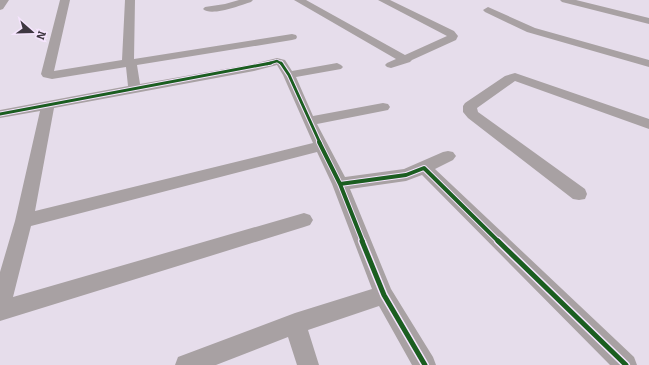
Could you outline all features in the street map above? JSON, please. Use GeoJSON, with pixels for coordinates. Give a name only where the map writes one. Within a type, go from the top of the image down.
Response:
{"type":"FeatureCollection","features":[{"type":"Feature","properties":{"kind":"street"},"geometry":{"type":"LineString","coordinates":[[0,7],[4,0]]}},
{"type":"Feature","properties":{"kind":"street"},"geometry":{"type":"LineString","coordinates":[[65,0],[47,74],[58,75],[292,37]]}},
{"type":"Feature","properties":{"kind":"street"},"geometry":{"type":"LineString","coordinates":[[208,9],[226,7],[248,0]]}},
{"type":"Feature","properties":{"kind":"street"},"geometry":{"type":"LineString","coordinates":[[302,2],[318,0]]}},
{"type":"Feature","properties":{"kind":"street"},"geometry":{"type":"LineString","coordinates":[[383,0],[450,33],[453,36],[452,38],[406,60],[391,65]]}},
{"type":"Feature","properties":{"kind":"street"},"geometry":{"type":"LineString","coordinates":[[565,0],[649,21]]}},
{"type":"Feature","properties":{"kind":"street"},"geometry":{"type":"LineString","coordinates":[[132,1],[130,63],[135,90]]}},
{"type":"Feature","properties":{"kind":"street"},"geometry":{"type":"LineString","coordinates":[[302,2],[406,60]]}},
{"type":"Feature","properties":{"kind":"street"},"geometry":{"type":"LineString","coordinates":[[488,10],[531,30],[649,64]]}},
{"type":"Feature","properties":{"kind":"street"},"geometry":{"type":"LineString","coordinates":[[0,114],[48,104],[135,90],[254,67],[277,61],[283,64],[340,184],[384,295],[425,365]]}},
{"type":"Feature","properties":{"kind":"street"},"geometry":{"type":"LineString","coordinates":[[289,75],[337,67]]}},
{"type":"Feature","properties":{"kind":"street"},"geometry":{"type":"LineString","coordinates":[[579,194],[473,115],[470,112],[470,106],[509,79],[515,77],[649,124]]}},
{"type":"Feature","properties":{"kind":"street"},"geometry":{"type":"LineString","coordinates":[[0,306],[24,221],[48,104]]}},
{"type":"Feature","properties":{"kind":"street"},"geometry":{"type":"LineString","coordinates":[[309,121],[383,107]]}},
{"type":"Feature","properties":{"kind":"street"},"geometry":{"type":"LineString","coordinates":[[24,221],[322,146]]}},
{"type":"Feature","properties":{"kind":"street"},"geometry":{"type":"LineString","coordinates":[[340,184],[406,175],[448,156]]}},
{"type":"Feature","properties":{"kind":"street"},"geometry":{"type":"LineString","coordinates":[[424,168],[626,365]]}},
{"type":"Feature","properties":{"kind":"street"},"geometry":{"type":"LineString","coordinates":[[0,311],[304,220]]}},
{"type":"Feature","properties":{"kind":"street"},"geometry":{"type":"LineString","coordinates":[[186,365],[295,324],[384,295]]}},
{"type":"Feature","properties":{"kind":"street"},"geometry":{"type":"LineString","coordinates":[[295,324],[308,365]]}},
{"type":"Feature","properties":{"kind":"cycle path"},"geometry":{"type":"LineString","coordinates":[[0,114],[254,67],[277,61],[281,62],[289,75],[309,121],[340,184],[384,295],[425,365]]}},
{"type":"Feature","properties":{"kind":"cycle path"},"geometry":{"type":"LineString","coordinates":[[340,184],[406,175],[424,168],[626,365]]}}]}
